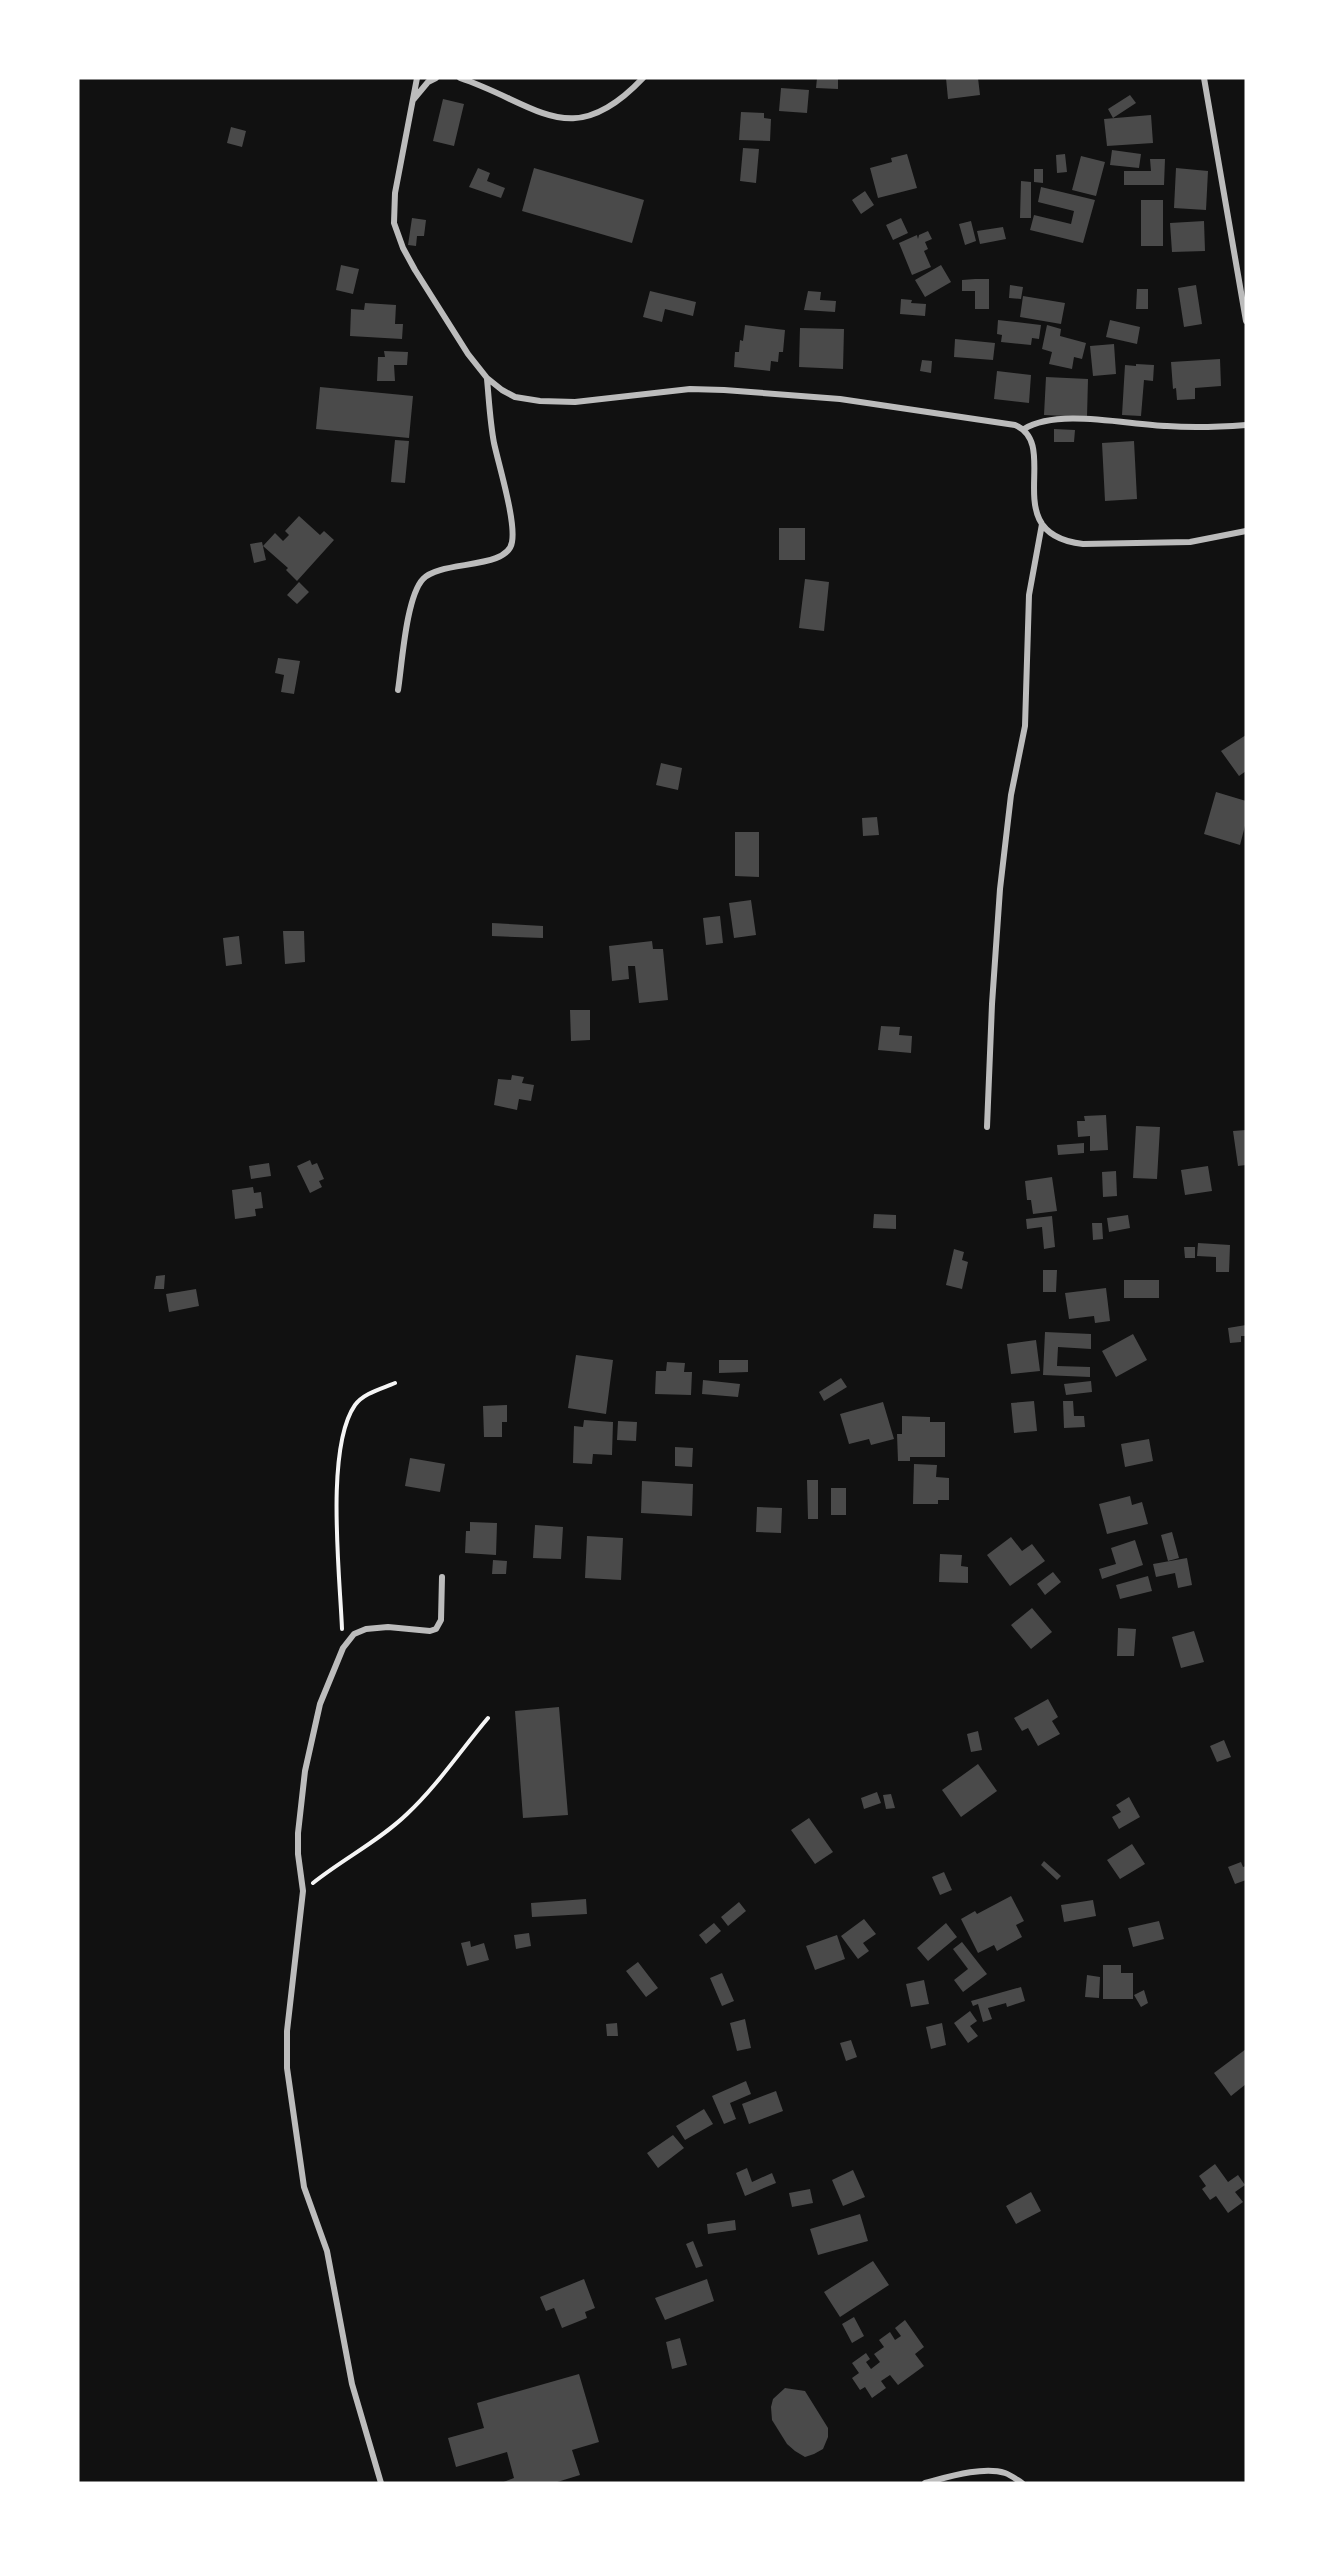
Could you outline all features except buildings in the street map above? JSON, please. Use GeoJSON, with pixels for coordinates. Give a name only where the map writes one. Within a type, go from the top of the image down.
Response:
{"type":"FeatureCollection","features":[{"type":"Feature","properties":{"kind":"street"},"geometry":{"type":"LineString","coordinates":[[417,78],[396,193],[394,223],[403,248],[415,270],[468,354],[487,378],[502,390],[515,397],[540,401],[575,402],[690,389],[724,390],[840,399],[1015,425],[1030,435],[1034,446],[1033,495],[1036,511],[1042,524],[1055,537],[1083,544],[1190,542],[1246,531]]}},
{"type":"Feature","properties":{"kind":"street"},"geometry":{"type":"LineString","coordinates":[[413,100],[428,82],[436,78]]}},
{"type":"Feature","properties":{"kind":"street"},"geometry":{"type":"LineString","coordinates":[[460,78],[539,112],[568,119],[590,117],[610,108],[643,78]]}},
{"type":"Feature","properties":{"kind":"street"},"geometry":{"type":"LineString","coordinates":[[1204,78],[1246,321]]}},
{"type":"Feature","properties":{"kind":"street"},"geometry":{"type":"LineString","coordinates":[[399,690],[405,632],[416,592],[423,578],[437,570],[497,558],[507,552],[512,544],[512,529],[494,440],[487,378]]}},
{"type":"Feature","properties":{"kind":"street"},"geometry":{"type":"LineString","coordinates":[[1024,429],[1044,421],[1063,420],[1187,427],[1246,426]]}},
{"type":"Feature","properties":{"kind":"street"},"geometry":{"type":"LineString","coordinates":[[987,1127],[1000,890],[1011,795],[1025,726],[1029,595],[1042,524]]}},
{"type":"Feature","properties":{"kind":"street"},"geometry":{"type":"LineString","coordinates":[[381,2483],[352,2384],[327,2251],[304,2187],[290,2098],[287,2031],[303,1891],[298,1854],[305,1771],[320,1704],[342,1648],[354,1634],[366,1629],[388,1627],[430,1631],[436,1629],[441,1620],[442,1577]]}},
{"type":"Feature","properties":{"kind":"street"},"geometry":{"type":"LineString","coordinates":[[925,2483],[964,2473],[982,2472],[1005,2473],[1022,2483]]}},
{"type":"Feature","properties":{"kind":"path"},"geometry":{"type":"LineString","coordinates":[[342,1648],[337,1507],[343,1436],[347,1419],[357,1403],[367,1394],[395,1383]]}},
{"type":"Feature","properties":{"kind":"path"},"geometry":{"type":"LineString","coordinates":[[303,1891],[343,1860],[389,1830],[409,1812],[488,1719]]}}]}
